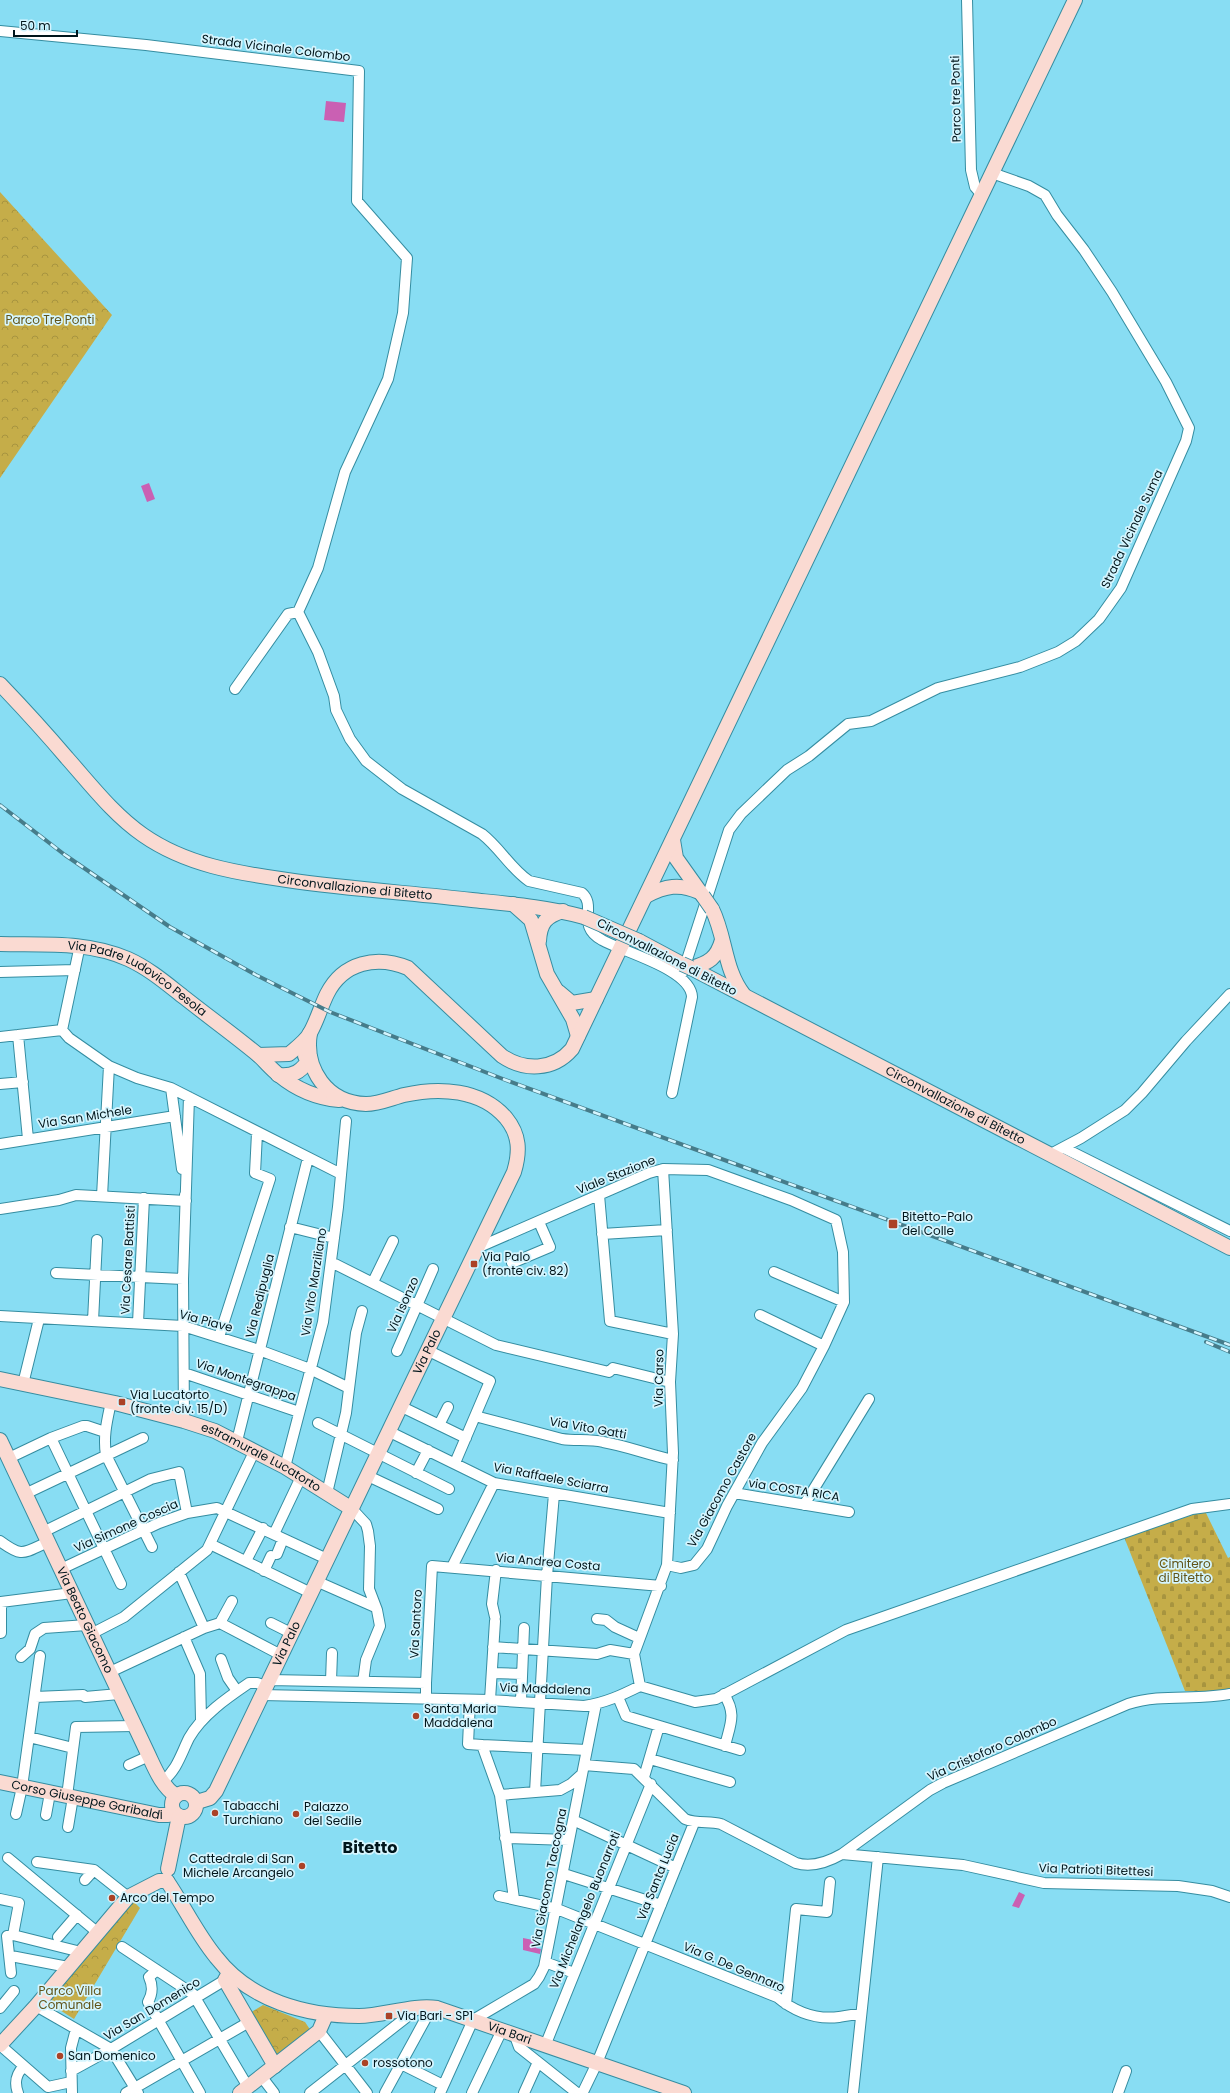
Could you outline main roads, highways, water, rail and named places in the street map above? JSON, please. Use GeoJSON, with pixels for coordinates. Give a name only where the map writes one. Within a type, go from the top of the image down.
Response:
{"type":"FeatureCollection","features":[{"type":"Feature","properties":{"kind":"main road"},"geometry":{"type":"LineString","coordinates":[[579,1020],[596,999],[646,896],[670,858],[673,840],[982,195],[998,176],[1075,0]]}},
{"type":"Feature","properties":{"kind":"main road","name":"Circonvallazione di Bitetto"},"geometry":{"type":"LineString","coordinates":[[0,684],[34,720],[96,793],[119,816],[143,835],[175,853],[210,867],[257,876],[357,889],[513,904],[563,911],[584,916],[639,941],[685,970],[744,996],[1230,1248]]}},
{"type":"Feature","properties":{"kind":"main road"},"geometry":{"type":"LineString","coordinates":[[670,858],[712,909],[721,929],[722,940],[732,976],[744,996]]}},
{"type":"Feature","properties":{"kind":"main road"},"geometry":{"type":"LineString","coordinates":[[646,896],[669,886],[697,891]]}},
{"type":"Feature","properties":{"kind":"main road"},"geometry":{"type":"LineString","coordinates":[[513,904],[531,920],[539,941],[547,974],[554,987],[579,1020]]}},
{"type":"Feature","properties":{"kind":"main road"},"geometry":{"type":"LineString","coordinates":[[539,941],[541,925],[551,915],[563,911]]}},
{"type":"Feature","properties":{"kind":"main road"},"geometry":{"type":"LineString","coordinates":[[685,970],[711,961],[716,956],[722,940]]}},
{"type":"Feature","properties":{"kind":"main road","name":"Via Padre Ludovico Pesola"},"geometry":{"type":"LineString","coordinates":[[0,944],[80,945],[103,950],[144,967],[258,1055],[278,1075],[311,1094],[327,1099],[348,1101]]}},
{"type":"Feature","properties":{"kind":"main road"},"geometry":{"type":"LineString","coordinates":[[289,1054],[310,1033],[328,993],[341,975],[358,965],[378,961],[388,961],[408,968],[502,1056],[513,1064],[530,1067],[557,1062],[568,1053],[578,1036],[579,1020],[572,1003],[554,987]]}},
{"type":"Feature","properties":{"kind":"main road"},"geometry":{"type":"LineString","coordinates":[[572,1003],[596,999]]}},
{"type":"Feature","properties":{"kind":"main road","name":"Via Palo"},"geometry":{"type":"LineString","coordinates":[[197,1802],[210,1798],[216,1791],[514,1172],[519,1149],[516,1136],[510,1124],[501,1113],[476,1098],[458,1092],[441,1090],[425,1091],[367,1104],[348,1101],[331,1093],[324,1087],[315,1074],[310,1057],[310,1033]]}},
{"type":"Feature","properties":{"kind":"main road"},"geometry":{"type":"LineString","coordinates":[[258,1055],[289,1054],[310,1057],[304,1068],[295,1074],[278,1075]]}},
{"type":"Feature","properties":{"kind":"main road","name":"estramurale Lucatorto"},"geometry":{"type":"LineString","coordinates":[[0,1379],[112,1402],[184,1421],[215,1431],[285,1466],[352,1509]]}},
{"type":"Feature","properties":{"kind":"main road","name":"Via Beato Giacomo"},"geometry":{"type":"LineString","coordinates":[[0,1443],[9,1458],[148,1756],[162,1782],[168,1790],[176,1796]]}},
{"type":"Feature","properties":{"kind":"main road","name":"Corso Giuseppe Garibaldi"},"geometry":{"type":"LineString","coordinates":[[0,1782],[159,1815],[176,1814]]}},
{"type":"Feature","properties":{"kind":"main road"},"geometry":{"type":"LineString","coordinates":[[176,1814],[184,1817],[194,1813],[197,1802],[194,1796],[188,1792],[180,1793],[176,1796],[172,1804],[176,1814],[164,1876],[227,1976],[249,2022],[275,2066]]}},
{"type":"Feature","properties":{"kind":"main road"},"geometry":{"type":"LineString","coordinates":[[0,2045],[36,2006],[138,1885],[164,1876]]}},
{"type":"Feature","properties":{"kind":"main road","name":"Via Bari"},"geometry":{"type":"LineString","coordinates":[[227,1976],[277,2002],[310,2013],[364,2016],[432,2007],[684,2093]]}},
{"type":"Feature","properties":{"kind":"main road"},"geometry":{"type":"LineString","coordinates":[[244,2090],[319,2031],[326,2015]]}},
{"type":"Feature","properties":{"kind":"railway"},"geometry":{"type":"LineString","coordinates":[[0,805],[65,855],[170,927],[256,975],[330,1012],[503,1079],[1230,1345]]}},
{"type":"Feature","properties":{"kind":"railway"},"geometry":{"type":"LineString","coordinates":[[1206,1342],[1230,1352]]}},
{"type":"Feature","properties":{"kind":"place","name":"Bitetto-Palo del Colle"},"geometry":{"type":"Point","coordinates":[893,1224]}},
{"type":"Feature","properties":{"kind":"place","name":"Via Palo (fronte civ. 82)"},"geometry":{"type":"Point","coordinates":[474,1264]}},
{"type":"Feature","properties":{"kind":"place","name":"Via Lucatorto (fronte civ. 15/D)"},"geometry":{"type":"Point","coordinates":[122,1402]}},
{"type":"Feature","properties":{"kind":"place","name":"Santa Maria Maddalena"},"geometry":{"type":"Point","coordinates":[416,1716]}},
{"type":"Feature","properties":{"kind":"place","name":"Tabacchi Turchiano"},"geometry":{"type":"Point","coordinates":[215,1813]}},
{"type":"Feature","properties":{"kind":"place","name":"Palazzo del Sedile"},"geometry":{"type":"Point","coordinates":[296,1814]}},
{"type":"Feature","properties":{"kind":"place","name":"Cattedrale di San Michele Arcangelo"},"geometry":{"type":"Point","coordinates":[302,1866]}},
{"type":"Feature","properties":{"kind":"place","name":"Arco del Tempo"},"geometry":{"type":"Point","coordinates":[112,1898]}},
{"type":"Feature","properties":{"kind":"place","name":"Via Bari - SP1"},"geometry":{"type":"Point","coordinates":[389,2016]}},
{"type":"Feature","properties":{"kind":"place","name":"San Domenico"},"geometry":{"type":"Point","coordinates":[60,2056]}},
{"type":"Feature","properties":{"kind":"place","name":"rossotono"},"geometry":{"type":"Point","coordinates":[365,2063]}},
{"type":"Feature","properties":{"kind":"district","name":"Bitetto"},"geometry":{"type":"Point","coordinates":[370,1847]}},
{"type":"Feature","properties":{"kind":"park label","name":"Parco Tre Ponti"},"geometry":{"type":"Point","coordinates":[50,320]}},
{"type":"Feature","properties":{"kind":"park label","name":"Cimitero di Bitetto"},"geometry":{"type":"Point","coordinates":[1185,1571]}},
{"type":"Feature","properties":{"kind":"park label","name":"Parco Villa Comunale"},"geometry":{"type":"Point","coordinates":[70,1998]}}]}
